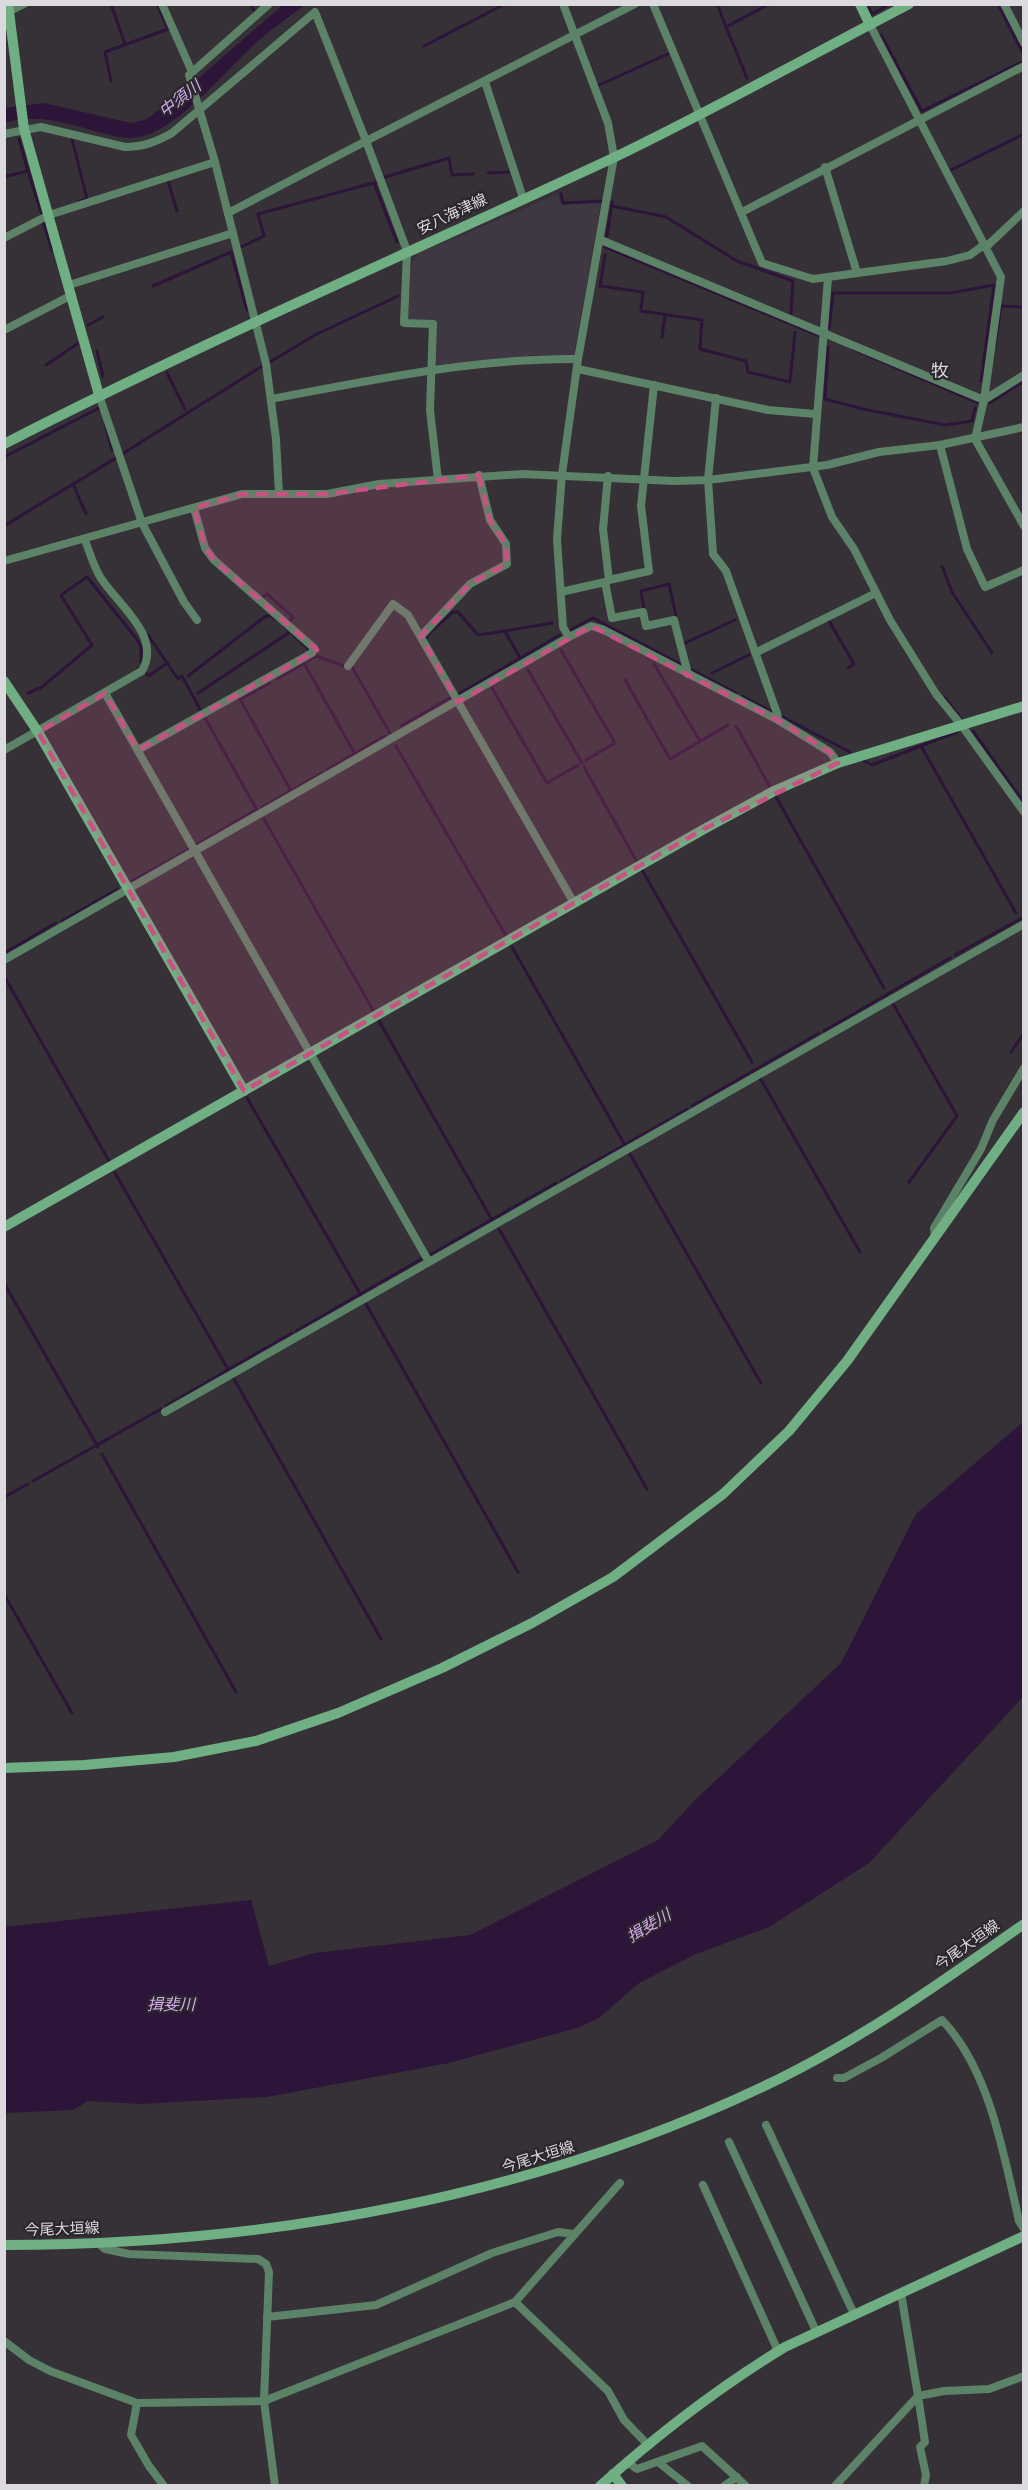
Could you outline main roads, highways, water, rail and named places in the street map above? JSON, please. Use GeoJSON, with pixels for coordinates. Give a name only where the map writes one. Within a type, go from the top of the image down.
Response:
{"type":"FeatureCollection","features":[{"type":"Feature","properties":{"kind":"water","name":"中須川"},"geometry":{"type":"Polygon","coordinates":[[[283,5],[305,5],[258,41],[183,113],[166,126],[150,134],[134,138],[120,137],[40,119],[5,123],[5,108],[44,103],[131,123],[147,119],[187,88],[283,5]]]}},
{"type":"Feature","properties":{"kind":"water","name":"揖斐川"},"geometry":{"type":"Polygon","coordinates":[[[1023,1422],[1023,1697],[869,1863],[769,1927],[696,1954],[639,1983],[599,2018],[577,2028],[449,2063],[267,2097],[141,2104],[88,2101],[73,2110],[5,2113],[5,1927],[251,1900],[269,1966],[315,1953],[470,1935],[658,1840],[695,1800],[841,1663],[916,1514],[1023,1422]]]}},
{"type":"Feature","properties":{"kind":"waterway"},"geometry":{"type":"LineString","coordinates":[[111,4],[125,44]]}},
{"type":"Feature","properties":{"kind":"waterway"},"geometry":{"type":"LineString","coordinates":[[111,81],[105,52],[168,29],[157,4]]}},
{"type":"Feature","properties":{"kind":"waterway"},"geometry":{"type":"LineString","coordinates":[[251,4],[254,11]]}},
{"type":"Feature","properties":{"kind":"waterway"},"geometry":{"type":"LineString","coordinates":[[424,46],[505,4]]}},
{"type":"Feature","properties":{"kind":"waterway"},"geometry":{"type":"LineString","coordinates":[[717,4],[726,27]]}},
{"type":"Feature","properties":{"kind":"waterway"},"geometry":{"type":"LineString","coordinates":[[747,78],[726,27],[769,4]]}},
{"type":"Feature","properties":{"kind":"waterway"},"geometry":{"type":"LineString","coordinates":[[867,4],[872,14],[890,4]]}},
{"type":"Feature","properties":{"kind":"waterway"},"geometry":{"type":"LineString","coordinates":[[998,4],[1024,55]]}},
{"type":"Feature","properties":{"kind":"waterway"},"geometry":{"type":"LineString","coordinates":[[881,35],[922,111],[1024,61]]}},
{"type":"Feature","properties":{"kind":"waterway"},"geometry":{"type":"LineString","coordinates":[[597,86],[670,53]]}},
{"type":"Feature","properties":{"kind":"waterway"},"geometry":{"type":"LineString","coordinates":[[951,170],[1024,134]]}},
{"type":"Feature","properties":{"kind":"waterway"},"geometry":{"type":"LineString","coordinates":[[4,177],[28,171],[19,139]]}},
{"type":"Feature","properties":{"kind":"waterway"},"geometry":{"type":"LineString","coordinates":[[72,139],[87,199],[79,201]]}},
{"type":"Feature","properties":{"kind":"waterway"},"geometry":{"type":"LineString","coordinates":[[385,177],[449,158],[452,175],[473,174]]}},
{"type":"Feature","properties":{"kind":"waterway"},"geometry":{"type":"LineString","coordinates":[[28,171],[42,215]]}},
{"type":"Feature","properties":{"kind":"waterway"},"geometry":{"type":"LineString","coordinates":[[488,173],[510,172]]}},
{"type":"Feature","properties":{"kind":"waterway"},"geometry":{"type":"LineString","coordinates":[[168,181],[177,211]]}},
{"type":"Feature","properties":{"kind":"waterway"},"geometry":{"type":"LineString","coordinates":[[241,247],[264,236],[258,214],[377,182]]}},
{"type":"Feature","properties":{"kind":"waterway"},"geometry":{"type":"LineString","coordinates":[[374,183],[397,242]]}},
{"type":"Feature","properties":{"kind":"waterway"},"geometry":{"type":"LineString","coordinates":[[561,194],[563,203],[602,201]]}},
{"type":"Feature","properties":{"kind":"waterway"},"geometry":{"type":"LineString","coordinates":[[607,236],[612,202]]}},
{"type":"Feature","properties":{"kind":"waterway"},"geometry":{"type":"LineString","coordinates":[[612,206],[666,217],[737,261],[793,281],[791,314]]}},
{"type":"Feature","properties":{"kind":"waterway"},"geometry":{"type":"LineString","coordinates":[[43,222],[52,250]]}},
{"type":"Feature","properties":{"kind":"waterway"},"geometry":{"type":"LineString","coordinates":[[605,247],[820,336]]}},
{"type":"Feature","properties":{"kind":"waterway"},"geometry":{"type":"LineString","coordinates":[[153,286],[231,252],[247,310]]}},
{"type":"Feature","properties":{"kind":"waterway"},"geometry":{"type":"LineString","coordinates":[[605,255],[600,286],[643,292],[641,311],[702,320],[700,349],[746,361],[748,372],[790,382],[795,332]]}},
{"type":"Feature","properties":{"kind":"waterway"},"geometry":{"type":"LineString","coordinates":[[829,328],[833,293],[950,293],[994,285],[981,381]]}},
{"type":"Feature","properties":{"kind":"waterway"},"geometry":{"type":"LineString","coordinates":[[270,362],[315,335],[398,296]]}},
{"type":"Feature","properties":{"kind":"waterway"},"geometry":{"type":"LineString","coordinates":[[995,346],[1001,306],[1024,307]]}},
{"type":"Feature","properties":{"kind":"waterway"},"geometry":{"type":"LineString","coordinates":[[662,337],[665,315]]}},
{"type":"Feature","properties":{"kind":"waterway"},"geometry":{"type":"LineString","coordinates":[[88,325],[103,317]]}},
{"type":"Feature","properties":{"kind":"waterway"},"geometry":{"type":"LineString","coordinates":[[46,365],[80,342]]}},
{"type":"Feature","properties":{"kind":"waterway"},"geometry":{"type":"LineString","coordinates":[[828,347],[825,399],[945,425],[972,421],[975,408]]}},
{"type":"Feature","properties":{"kind":"waterway"},"geometry":{"type":"LineString","coordinates":[[853,349],[979,403]]}},
{"type":"Feature","properties":{"kind":"waterway"},"geometry":{"type":"LineString","coordinates":[[97,351],[103,376]]}},
{"type":"Feature","properties":{"kind":"waterway"},"geometry":{"type":"LineString","coordinates":[[122,454],[264,365]]}},
{"type":"Feature","properties":{"kind":"waterway"},"geometry":{"type":"LineString","coordinates":[[167,373],[185,409]]}},
{"type":"Feature","properties":{"kind":"waterway"},"geometry":{"type":"LineString","coordinates":[[989,403],[1024,381]]}},
{"type":"Feature","properties":{"kind":"waterway"},"geometry":{"type":"LineString","coordinates":[[4,457],[99,408],[101,410]]}},
{"type":"Feature","properties":{"kind":"waterway"},"geometry":{"type":"LineString","coordinates":[[105,423],[112,450]]}},
{"type":"Feature","properties":{"kind":"waterway"},"geometry":{"type":"LineString","coordinates":[[4,526],[116,458]]}},
{"type":"Feature","properties":{"kind":"waterway"},"geometry":{"type":"LineString","coordinates":[[73,484],[86,514]]}},
{"type":"Feature","properties":{"kind":"waterway"},"geometry":{"type":"LineString","coordinates":[[942,566],[952,592],[992,653]]}},
{"type":"Feature","properties":{"kind":"waterway"},"geometry":{"type":"LineString","coordinates":[[28,693],[42,687],[92,645],[61,595],[87,577],[136,638],[141,647],[141,662]]}},
{"type":"Feature","properties":{"kind":"waterway"},"geometry":{"type":"LineString","coordinates":[[644,609],[641,591],[669,584],[676,616]]}},
{"type":"Feature","properties":{"kind":"waterway"},"geometry":{"type":"LineString","coordinates":[[263,597],[267,594],[293,617],[290,621]]}},
{"type":"Feature","properties":{"kind":"waterway"},"geometry":{"type":"LineString","coordinates":[[427,638],[428,634],[453,612],[458,612],[478,635],[505,631],[520,658]]}},
{"type":"Feature","properties":{"kind":"waterway"},"geometry":{"type":"LineString","coordinates":[[188,676],[266,616],[276,619]]}},
{"type":"Feature","properties":{"kind":"waterway"},"geometry":{"type":"LineString","coordinates":[[570,630],[593,618],[682,665]]}},
{"type":"Feature","properties":{"kind":"waterway"},"geometry":{"type":"LineString","coordinates":[[685,643],[735,620]]}},
{"type":"Feature","properties":{"kind":"waterway"},"geometry":{"type":"LineString","coordinates":[[829,621],[854,664],[848,668]]}},
{"type":"Feature","properties":{"kind":"waterway"},"geometry":{"type":"LineString","coordinates":[[505,631],[552,623]]}},
{"type":"Feature","properties":{"kind":"waterway"},"geometry":{"type":"LineString","coordinates":[[283,625],[308,649]]}},
{"type":"Feature","properties":{"kind":"waterway"},"geometry":{"type":"LineString","coordinates":[[198,693],[290,632]]}},
{"type":"Feature","properties":{"kind":"waterway"},"geometry":{"type":"LineString","coordinates":[[148,635],[178,679],[182,676],[201,711]]}},
{"type":"Feature","properties":{"kind":"waterway"},"geometry":{"type":"LineString","coordinates":[[457,695],[560,635]]}},
{"type":"Feature","properties":{"kind":"waterway"},"geometry":{"type":"LineString","coordinates":[[561,650],[615,743],[586,760]]}},
{"type":"Feature","properties":{"kind":"waterway"},"geometry":{"type":"LineString","coordinates":[[712,673],[751,654]]}},
{"type":"Feature","properties":{"kind":"waterway"},"geometry":{"type":"LineString","coordinates":[[277,679],[316,656],[344,666]]}},
{"type":"Feature","properties":{"kind":"waterway"},"geometry":{"type":"LineString","coordinates":[[146,673],[149,676],[167,663]]}},
{"type":"Feature","properties":{"kind":"waterway"},"geometry":{"type":"LineString","coordinates":[[304,663],[355,754]]}},
{"type":"Feature","properties":{"kind":"waterway"},"geometry":{"type":"LineString","coordinates":[[654,664],[700,741]]}},
{"type":"Feature","properties":{"kind":"waterway"},"geometry":{"type":"LineString","coordinates":[[352,667],[390,733]]}},
{"type":"Feature","properties":{"kind":"waterway"},"geometry":{"type":"LineString","coordinates":[[690,669],[736,693]]}},
{"type":"Feature","properties":{"kind":"waterway"},"geometry":{"type":"LineString","coordinates":[[528,670],[582,763]]}},
{"type":"Feature","properties":{"kind":"waterway"},"geometry":{"type":"LineString","coordinates":[[625,680],[670,759],[728,725]]}},
{"type":"Feature","properties":{"kind":"waterway"},"geometry":{"type":"LineString","coordinates":[[270,683],[240,699],[291,791]]}},
{"type":"Feature","properties":{"kind":"waterway"},"geometry":{"type":"LineString","coordinates":[[492,688],[547,783],[578,765]]}},
{"type":"Feature","properties":{"kind":"waterway"},"geometry":{"type":"LineString","coordinates":[[742,696],[774,713]]}},
{"type":"Feature","properties":{"kind":"waterway"},"geometry":{"type":"LineString","coordinates":[[401,726],[452,697]]}},
{"type":"Feature","properties":{"kind":"waterway"},"geometry":{"type":"LineString","coordinates":[[945,698],[961,719]]}},
{"type":"Feature","properties":{"kind":"waterway"},"geometry":{"type":"LineString","coordinates":[[783,717],[850,752]]}},
{"type":"Feature","properties":{"kind":"waterway"},"geometry":{"type":"LineString","coordinates":[[205,718],[257,810]]}},
{"type":"Feature","properties":{"kind":"waterway"},"geometry":{"type":"LineString","coordinates":[[736,726],[770,787]]}},
{"type":"Feature","properties":{"kind":"waterway"},"geometry":{"type":"LineString","coordinates":[[973,731],[1024,803]]}},
{"type":"Feature","properties":{"kind":"waterway"},"geometry":{"type":"LineString","coordinates":[[863,760],[872,765],[957,732]]}},
{"type":"Feature","properties":{"kind":"waterway"},"geometry":{"type":"LineString","coordinates":[[327,770],[385,736]]}},
{"type":"Feature","properties":{"kind":"waterway"},"geometry":{"type":"LineString","coordinates":[[396,746],[505,934]]}},
{"type":"Feature","properties":{"kind":"waterway"},"geometry":{"type":"LineString","coordinates":[[921,746],[1016,913]]}},
{"type":"Feature","properties":{"kind":"waterway"},"geometry":{"type":"LineString","coordinates":[[584,767],[636,860]]}},
{"type":"Feature","properties":{"kind":"waterway"},"geometry":{"type":"LineString","coordinates":[[261,808],[322,773]]}},
{"type":"Feature","properties":{"kind":"waterway"},"geometry":{"type":"LineString","coordinates":[[776,797],[884,988]]}},
{"type":"Feature","properties":{"kind":"waterway"},"geometry":{"type":"LineString","coordinates":[[196,845],[256,810]]}},
{"type":"Feature","properties":{"kind":"waterway"},"geometry":{"type":"LineString","coordinates":[[264,819],[373,1010]]}},
{"type":"Feature","properties":{"kind":"waterway"},"geometry":{"type":"LineString","coordinates":[[132,881],[188,850]]}},
{"type":"Feature","properties":{"kind":"waterway"},"geometry":{"type":"LineString","coordinates":[[642,870],[752,1062]]}},
{"type":"Feature","properties":{"kind":"waterway"},"geometry":{"type":"LineString","coordinates":[[62,921],[118,889]]}},
{"type":"Feature","properties":{"kind":"waterway"},"geometry":{"type":"LineString","coordinates":[[955,955],[1024,917]]}},
{"type":"Feature","properties":{"kind":"waterway"},"geometry":{"type":"LineString","coordinates":[[4,953],[56,923]]}},
{"type":"Feature","properties":{"kind":"waterway"},"geometry":{"type":"LineString","coordinates":[[512,947],[625,1145]]}},
{"type":"Feature","properties":{"kind":"waterway"},"geometry":{"type":"LineString","coordinates":[[824,1031],[950,958]]}},
{"type":"Feature","properties":{"kind":"waterway"},"geometry":{"type":"LineString","coordinates":[[4,976],[109,1161]]}},
{"type":"Feature","properties":{"kind":"waterway"},"geometry":{"type":"LineString","coordinates":[[892,1002],[957,1116],[909,1182]]}},
{"type":"Feature","properties":{"kind":"waterway"},"geometry":{"type":"LineString","coordinates":[[379,1021],[492,1220]]}},
{"type":"Feature","properties":{"kind":"waterway"},"geometry":{"type":"LineString","coordinates":[[692,1106],[819,1033]]}},
{"type":"Feature","properties":{"kind":"waterway"},"geometry":{"type":"LineString","coordinates":[[1011,1052],[1024,1033]]}},
{"type":"Feature","properties":{"kind":"waterway"},"geometry":{"type":"LineString","coordinates":[[760,1078],[860,1252]]}},
{"type":"Feature","properties":{"kind":"waterway"},"geometry":{"type":"LineString","coordinates":[[247,1098],[361,1295]]}},
{"type":"Feature","properties":{"kind":"waterway"},"geometry":{"type":"LineString","coordinates":[[561,1181],[688,1109]]}},
{"type":"Feature","properties":{"kind":"waterway"},"geometry":{"type":"LineString","coordinates":[[630,1154],[761,1383]]}},
{"type":"Feature","properties":{"kind":"waterway"},"geometry":{"type":"LineString","coordinates":[[115,1173],[229,1371]]}},
{"type":"Feature","properties":{"kind":"waterway"},"geometry":{"type":"LineString","coordinates":[[428,1256],[556,1183]]}},
{"type":"Feature","properties":{"kind":"waterway"},"geometry":{"type":"LineString","coordinates":[[499,1229],[647,1489]]}},
{"type":"Feature","properties":{"kind":"waterway"},"geometry":{"type":"LineString","coordinates":[[296,1331],[423,1258]]}},
{"type":"Feature","properties":{"kind":"waterway"},"geometry":{"type":"LineString","coordinates":[[4,1283],[98,1447]]}},
{"type":"Feature","properties":{"kind":"waterway"},"geometry":{"type":"LineString","coordinates":[[366,1304],[518,1572]]}},
{"type":"Feature","properties":{"kind":"waterway"},"geometry":{"type":"LineString","coordinates":[[166,1406],[292,1333]]}},
{"type":"Feature","properties":{"kind":"waterway"},"geometry":{"type":"LineString","coordinates":[[234,1379],[381,1639]]}},
{"type":"Feature","properties":{"kind":"waterway"},"geometry":{"type":"LineString","coordinates":[[33,1481],[161,1409]]}},
{"type":"Feature","properties":{"kind":"waterway"},"geometry":{"type":"LineString","coordinates":[[102,1454],[236,1692]]}},
{"type":"Feature","properties":{"kind":"waterway"},"geometry":{"type":"LineString","coordinates":[[4,1497],[28,1484]]}},
{"type":"Feature","properties":{"kind":"waterway"},"geometry":{"type":"LineString","coordinates":[[4,1594],[72,1713]]}},
{"type":"Feature","properties":{"kind":"district","name":"牧"},"geometry":{"type":"Point","coordinates":[940,371]}}]}
